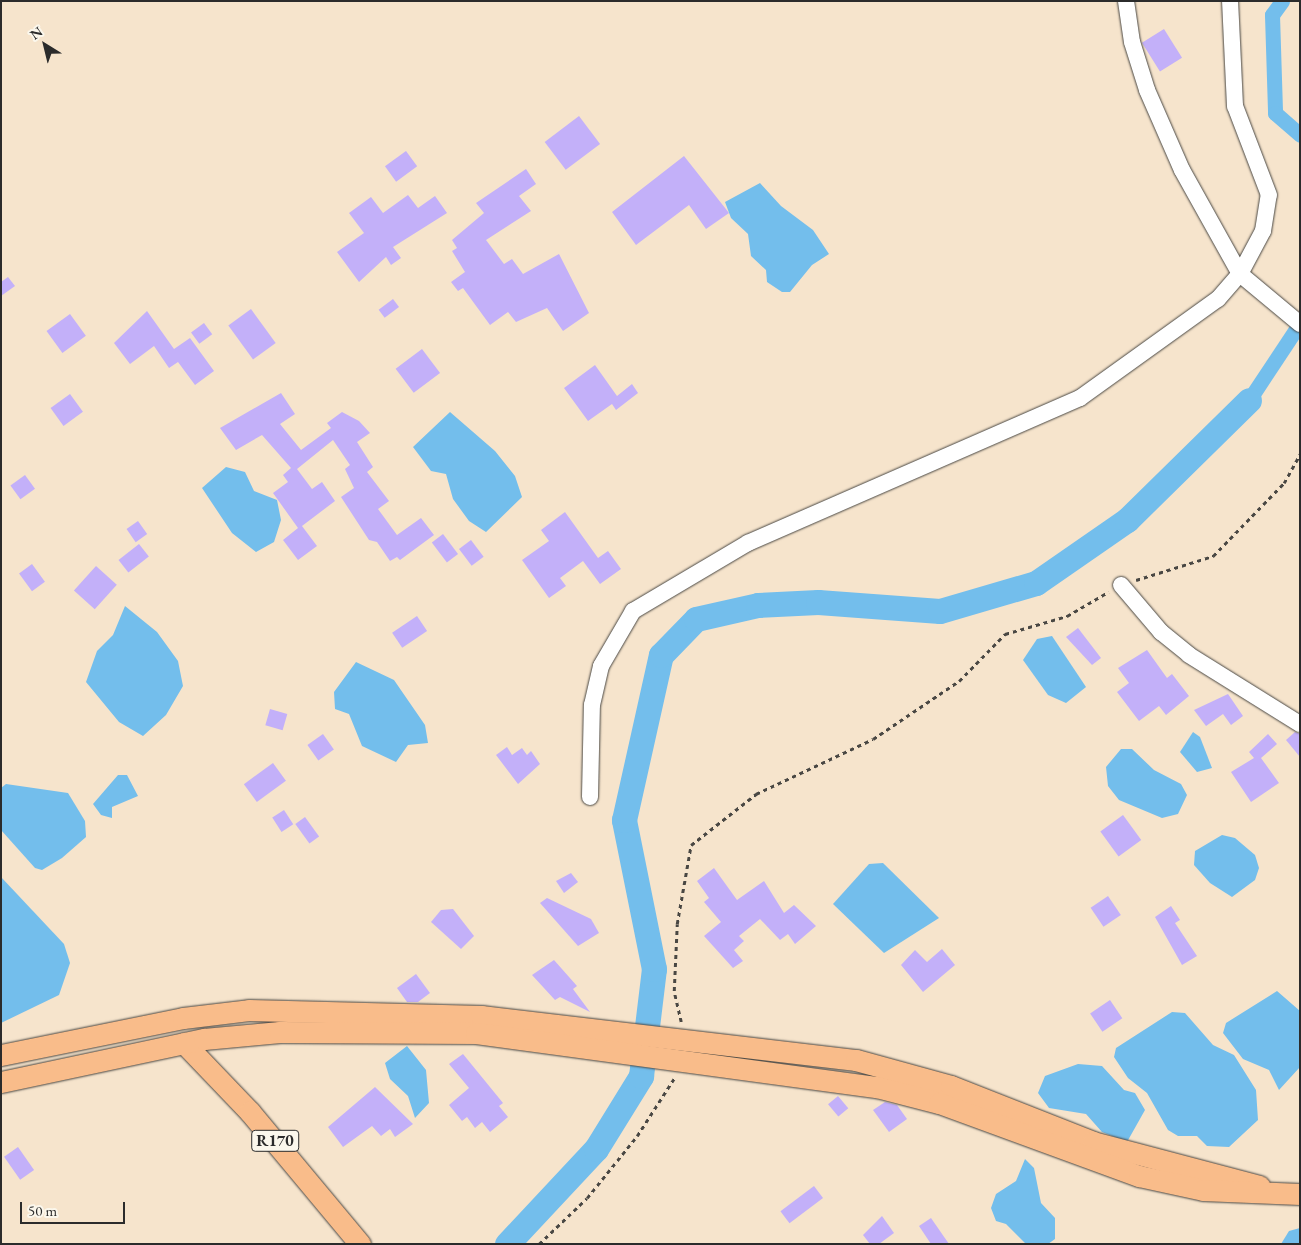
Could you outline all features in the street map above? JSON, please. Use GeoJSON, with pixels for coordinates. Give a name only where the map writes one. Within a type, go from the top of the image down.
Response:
{"type":"FeatureCollection","features":[{"type":"Feature","properties":{"kind":"main road"},"geometry":{"type":"LineString","coordinates":[[1,1056],[183,1018],[249,1010],[481,1016],[577,1036],[680,1050],[876,1087],[939,1103],[1138,1176],[1203,1190],[1273,1191],[1300,1194]]}},
{"type":"Feature","properties":{"kind":"main road"},"geometry":{"type":"LineString","coordinates":[[1,1082],[184,1043],[280,1032],[476,1033],[577,1036]]}},
{"type":"Feature","properties":{"kind":"main road","name":"R170"},"geometry":{"type":"LineString","coordinates":[[184,1043],[250,1112],[360,1244]]}},
{"type":"Feature","properties":{"kind":"street"},"geometry":{"type":"LineString","coordinates":[[1126,1],[1132,42],[1147,90],[1182,170],[1240,274],[1300,324]]}},
{"type":"Feature","properties":{"kind":"street"},"geometry":{"type":"LineString","coordinates":[[590,797],[592,705],[601,666],[634,612],[748,543],[1080,398],[1218,299],[1240,274],[1263,231],[1269,196],[1235,106],[1230,1]]}},
{"type":"Feature","properties":{"kind":"street"},"geometry":{"type":"LineString","coordinates":[[1121,585],[1161,632],[1189,655],[1300,724]]}},
{"type":"Feature","properties":{"kind":"path"},"geometry":{"type":"LineString","coordinates":[[539,1244],[587,1198],[637,1136],[677,1074],[680,1050],[674,991],[677,924],[691,845],[756,794],[873,739],[959,681],[1005,634],[1067,616],[1121,585],[1213,556],[1284,483],[1300,454]]}},
{"type":"Feature","properties":{"kind":"water"},"geometry":{"type":"Polygon","coordinates":[[[760,183],[781,206],[813,230],[829,254],[812,265],[790,292],[782,292],[767,282],[766,270],[751,256],[748,234],[731,218],[725,202],[760,183]]]}},
{"type":"Feature","properties":{"kind":"water"},"geometry":{"type":"Polygon","coordinates":[[[450,412],[495,451],[515,476],[522,497],[486,532],[469,521],[453,499],[446,474],[431,471],[413,447],[450,412]]]}},
{"type":"Feature","properties":{"kind":"water"},"geometry":{"type":"Polygon","coordinates":[[[226,467],[245,472],[254,491],[277,500],[281,520],[274,542],[256,552],[232,533],[202,488],[226,467]]]}},
{"type":"Feature","properties":{"kind":"water"},"geometry":{"type":"Polygon","coordinates":[[[125,606],[157,632],[178,661],[183,686],[166,715],[143,736],[119,722],[86,682],[97,651],[113,635],[125,606]]]}},
{"type":"Feature","properties":{"kind":"water"},"geometry":{"type":"Polygon","coordinates":[[[1052,636],[1086,687],[1066,703],[1048,695],[1023,660],[1037,639],[1052,636]]]}},
{"type":"Feature","properties":{"kind":"water"},"geometry":{"type":"Polygon","coordinates":[[[356,662],[394,680],[425,725],[428,743],[408,745],[396,762],[362,746],[349,714],[335,709],[334,692],[356,662]]]}},
{"type":"Feature","properties":{"kind":"water"},"geometry":{"type":"Polygon","coordinates":[[[1193,732],[1200,737],[1212,768],[1197,772],[1180,752],[1193,732]]]}},
{"type":"Feature","properties":{"kind":"water"},"geometry":{"type":"Polygon","coordinates":[[[1121,749],[1132,749],[1154,770],[1181,784],[1187,795],[1178,814],[1162,818],[1119,800],[1108,786],[1106,767],[1121,749]]]}},
{"type":"Feature","properties":{"kind":"water"},"geometry":{"type":"Polygon","coordinates":[[[118,775],[127,775],[138,796],[112,807],[112,818],[101,815],[93,804],[118,775]]]}},
{"type":"Feature","properties":{"kind":"water"},"geometry":{"type":"Polygon","coordinates":[[[6,784],[68,793],[85,821],[86,837],[62,858],[42,870],[35,868],[1,830],[1,788],[6,784]]]}},
{"type":"Feature","properties":{"kind":"water"},"geometry":{"type":"Polygon","coordinates":[[[1222,835],[1235,838],[1255,855],[1259,868],[1255,880],[1232,897],[1210,883],[1194,865],[1195,851],[1222,835]]]}},
{"type":"Feature","properties":{"kind":"water"},"geometry":{"type":"Polygon","coordinates":[[[883,863],[939,918],[884,953],[833,904],[869,864],[883,863]]]}},
{"type":"Feature","properties":{"kind":"water"},"geometry":{"type":"Polygon","coordinates":[[[1,877],[64,944],[70,963],[59,995],[1,1023],[1,877]]]}},
{"type":"Feature","properties":{"kind":"water"},"geometry":{"type":"Polygon","coordinates":[[[1277,991],[1300,1011],[1300,1067],[1279,1090],[1269,1070],[1243,1059],[1223,1033],[1226,1023],[1277,991]]]}},
{"type":"Feature","properties":{"kind":"water"},"geometry":{"type":"Polygon","coordinates":[[[1172,1012],[1185,1013],[1213,1045],[1234,1055],[1256,1090],[1258,1120],[1229,1147],[1207,1146],[1197,1136],[1178,1136],[1168,1130],[1147,1093],[1128,1078],[1114,1057],[1116,1048],[1172,1012]]]}},
{"type":"Feature","properties":{"kind":"water"},"geometry":{"type":"Polygon","coordinates":[[[407,1046],[426,1070],[429,1103],[415,1118],[408,1096],[390,1079],[385,1063],[407,1046]]]}},
{"type":"Feature","properties":{"kind":"water"},"geometry":{"type":"Polygon","coordinates":[[[1078,1064],[1102,1066],[1124,1090],[1135,1093],[1145,1110],[1127,1142],[1102,1132],[1086,1114],[1049,1108],[1038,1093],[1045,1076],[1078,1064]]]}},
{"type":"Feature","properties":{"kind":"water"},"geometry":{"type":"Polygon","coordinates":[[[1025,1159],[1034,1168],[1041,1203],[1055,1218],[1055,1239],[1048,1244],[1026,1244],[1006,1224],[996,1221],[991,1208],[996,1194],[1016,1181],[1025,1159]]]}},
{"type":"Feature","properties":{"kind":"water"},"geometry":{"type":"Polygon","coordinates":[[[1300,1228],[1300,1244],[1281,1244],[1289,1231],[1300,1228]]]}},
{"type":"Feature","properties":{"kind":"building"},"geometry":{"type":"Polygon","coordinates":[[[1164,29],[1182,58],[1160,72],[1142,43],[1164,29]]]}},
{"type":"Feature","properties":{"kind":"building"},"geometry":{"type":"Polygon","coordinates":[[[579,116],[600,144],[566,170],[545,142],[579,116]]]}},
{"type":"Feature","properties":{"kind":"building"},"geometry":{"type":"Polygon","coordinates":[[[406,151],[417,166],[396,182],[385,166],[406,151]]]}},
{"type":"Feature","properties":{"kind":"building"},"geometry":{"type":"Polygon","coordinates":[[[684,156],[729,213],[706,229],[689,205],[636,245],[612,212],[684,156]]]}},
{"type":"Feature","properties":{"kind":"building"},"geometry":{"type":"Polygon","coordinates":[[[526,169],[536,184],[519,196],[531,211],[486,240],[504,264],[512,259],[523,274],[559,254],[589,313],[563,331],[547,308],[516,322],[508,312],[490,325],[463,288],[458,291],[451,282],[465,272],[452,251],[457,248],[452,240],[484,213],[476,203],[526,169]]]}},
{"type":"Feature","properties":{"kind":"building"},"geometry":{"type":"Polygon","coordinates":[[[408,195],[418,208],[435,196],[447,213],[393,247],[401,258],[391,265],[386,257],[359,282],[337,252],[364,233],[349,213],[371,197],[383,213],[408,195]]]}},
{"type":"Feature","properties":{"kind":"building"},"geometry":{"type":"Polygon","coordinates":[[[8,277],[15,286],[1,296],[1,282],[8,277]]]}},
{"type":"Feature","properties":{"kind":"building"},"geometry":{"type":"Polygon","coordinates":[[[393,299],[399,307],[385,318],[379,310],[393,299]]]}},
{"type":"Feature","properties":{"kind":"building"},"geometry":{"type":"Polygon","coordinates":[[[251,309],[276,343],[253,359],[228,325],[251,309]]]}},
{"type":"Feature","properties":{"kind":"building"},"geometry":{"type":"Polygon","coordinates":[[[147,311],[174,349],[190,338],[214,371],[195,385],[178,362],[169,368],[154,346],[130,364],[114,343],[147,311]]]}},
{"type":"Feature","properties":{"kind":"building"},"geometry":{"type":"Polygon","coordinates":[[[70,314],[86,336],[62,353],[47,331],[70,314]]]}},
{"type":"Feature","properties":{"kind":"building"},"geometry":{"type":"Polygon","coordinates":[[[204,323],[212,334],[199,344],[191,332],[204,323]]]}},
{"type":"Feature","properties":{"kind":"building"},"geometry":{"type":"Polygon","coordinates":[[[422,349],[440,373],[414,393],[396,369],[422,349]]]}},
{"type":"Feature","properties":{"kind":"building"},"geometry":{"type":"Polygon","coordinates":[[[595,365],[617,396],[632,384],[638,393],[616,410],[612,404],[588,421],[564,388],[595,365]]]}},
{"type":"Feature","properties":{"kind":"building"},"geometry":{"type":"Polygon","coordinates":[[[281,393],[295,414],[280,424],[301,450],[331,428],[327,423],[342,412],[359,421],[370,433],[357,442],[373,467],[367,472],[389,501],[378,509],[397,535],[421,518],[434,535],[400,560],[397,557],[390,561],[377,542],[369,540],[341,497],[354,488],[345,469],[350,465],[333,440],[297,469],[312,489],[322,482],[335,501],[302,526],[317,546],[298,560],[283,540],[298,528],[273,493],[288,482],[283,475],[291,468],[262,435],[236,450],[220,428],[281,393]]]}},
{"type":"Feature","properties":{"kind":"building"},"geometry":{"type":"Polygon","coordinates":[[[70,394],[83,412],[64,426],[51,408],[70,394]]]}},
{"type":"Feature","properties":{"kind":"building"},"geometry":{"type":"Polygon","coordinates":[[[25,475],[35,489],[20,499],[10,486],[25,475]]]}},
{"type":"Feature","properties":{"kind":"building"},"geometry":{"type":"Polygon","coordinates":[[[565,512],[598,558],[608,551],[621,569],[600,584],[583,561],[560,578],[566,586],[549,598],[522,560],[549,541],[541,530],[565,512]]]}},
{"type":"Feature","properties":{"kind":"building"},"geometry":{"type":"Polygon","coordinates":[[[138,521],[147,534],[136,542],[127,529],[138,521]]]}},
{"type":"Feature","properties":{"kind":"building"},"geometry":{"type":"Polygon","coordinates":[[[443,534],[458,554],[447,562],[432,542],[443,534]]]}},
{"type":"Feature","properties":{"kind":"building"},"geometry":{"type":"Polygon","coordinates":[[[471,540],[484,557],[472,566],[459,549],[471,540]]]}},
{"type":"Feature","properties":{"kind":"building"},"geometry":{"type":"Polygon","coordinates":[[[139,544],[149,557],[128,573],[119,560],[139,544]]]}},
{"type":"Feature","properties":{"kind":"building"},"geometry":{"type":"Polygon","coordinates":[[[32,564],[45,582],[32,591],[19,573],[32,564]]]}},
{"type":"Feature","properties":{"kind":"building"},"geometry":{"type":"Polygon","coordinates":[[[96,566],[117,585],[95,609],[74,591],[96,566]]]}},
{"type":"Feature","properties":{"kind":"building"},"geometry":{"type":"Polygon","coordinates":[[[417,616],[427,631],[402,648],[392,633],[417,616]]]}},
{"type":"Feature","properties":{"kind":"building"},"geometry":{"type":"Polygon","coordinates":[[[1078,628],[1101,658],[1092,665],[1066,637],[1078,628]]]}},
{"type":"Feature","properties":{"kind":"building"},"geometry":{"type":"Polygon","coordinates":[[[1147,650],[1167,678],[1172,674],[1189,696],[1166,715],[1159,706],[1139,721],[1117,692],[1129,683],[1118,668],[1147,650]]]}},
{"type":"Feature","properties":{"kind":"building"},"geometry":{"type":"Polygon","coordinates":[[[1228,694],[1243,716],[1231,725],[1223,714],[1206,726],[1194,710],[1228,694]]]}},
{"type":"Feature","properties":{"kind":"building"},"geometry":{"type":"Polygon","coordinates":[[[270,709],[287,714],[283,730],[265,725],[270,709]]]}},
{"type":"Feature","properties":{"kind":"building"},"geometry":{"type":"Polygon","coordinates":[[[1295,732],[1300,734],[1300,757],[1286,740],[1295,732]]]}},
{"type":"Feature","properties":{"kind":"building"},"geometry":{"type":"Polygon","coordinates":[[[323,734],[334,750],[318,760],[307,745],[323,734]]]}},
{"type":"Feature","properties":{"kind":"building"},"geometry":{"type":"Polygon","coordinates":[[[1268,734],[1277,744],[1261,758],[1279,783],[1251,802],[1231,772],[1254,758],[1249,752],[1268,734]]]}},
{"type":"Feature","properties":{"kind":"building"},"geometry":{"type":"Polygon","coordinates":[[[507,747],[512,755],[522,748],[527,755],[531,751],[540,764],[518,784],[496,755],[507,747]]]}},
{"type":"Feature","properties":{"kind":"building"},"geometry":{"type":"Polygon","coordinates":[[[273,763],[286,781],[257,802],[244,784],[273,763]]]}},
{"type":"Feature","properties":{"kind":"building"},"geometry":{"type":"Polygon","coordinates":[[[284,810],[293,824],[282,832],[272,818],[284,810]]]}},
{"type":"Feature","properties":{"kind":"building"},"geometry":{"type":"Polygon","coordinates":[[[1123,815],[1141,840],[1119,857],[1100,831],[1123,815]]]}},
{"type":"Feature","properties":{"kind":"building"},"geometry":{"type":"Polygon","coordinates":[[[305,817],[319,836],[309,843],[295,824],[305,817]]]}},
{"type":"Feature","properties":{"kind":"building"},"geometry":{"type":"Polygon","coordinates":[[[714,868],[737,900],[764,881],[784,913],[794,905],[816,926],[795,944],[788,934],[780,940],[760,919],[739,936],[744,941],[734,950],[743,961],[733,968],[704,936],[721,922],[704,902],[709,898],[697,881],[714,868]]]}},
{"type":"Feature","properties":{"kind":"building"},"geometry":{"type":"Polygon","coordinates":[[[571,873],[578,882],[564,893],[556,881],[571,873]]]}},
{"type":"Feature","properties":{"kind":"building"},"geometry":{"type":"Polygon","coordinates":[[[1108,896],[1121,915],[1103,927],[1091,908],[1108,896]]]}},
{"type":"Feature","properties":{"kind":"building"},"geometry":{"type":"Polygon","coordinates":[[[547,898],[591,919],[599,933],[578,946],[540,903],[547,898]]]}},
{"type":"Feature","properties":{"kind":"building"},"geometry":{"type":"Polygon","coordinates":[[[1171,906],[1180,920],[1175,923],[1197,956],[1182,965],[1155,917],[1171,906]]]}},
{"type":"Feature","properties":{"kind":"building"},"geometry":{"type":"Polygon","coordinates":[[[453,909],[474,936],[461,949],[431,922],[441,910],[453,909]]]}},
{"type":"Feature","properties":{"kind":"building"},"geometry":{"type":"Polygon","coordinates":[[[942,949],[955,965],[923,992],[901,965],[915,950],[927,962],[942,949]]]}},
{"type":"Feature","properties":{"kind":"building"},"geometry":{"type":"Polygon","coordinates":[[[554,960],[577,986],[573,989],[590,1012],[560,997],[555,1000],[532,975],[554,960]]]}},
{"type":"Feature","properties":{"kind":"building"},"geometry":{"type":"Polygon","coordinates":[[[416,974],[430,993],[418,1002],[407,1002],[397,988],[416,974]]]}},
{"type":"Feature","properties":{"kind":"building"},"geometry":{"type":"Polygon","coordinates":[[[1110,1000],[1122,1018],[1102,1032],[1090,1013],[1110,1000]]]}},
{"type":"Feature","properties":{"kind":"building"},"geometry":{"type":"Polygon","coordinates":[[[463,1054],[503,1103],[499,1106],[508,1117],[490,1132],[482,1122],[475,1128],[467,1117],[462,1121],[449,1105],[469,1088],[449,1064],[463,1054]]]}},
{"type":"Feature","properties":{"kind":"building"},"geometry":{"type":"Polygon","coordinates":[[[375,1087],[413,1124],[395,1137],[390,1129],[381,1136],[372,1126],[343,1147],[328,1127],[375,1087]]]}},
{"type":"Feature","properties":{"kind":"building"},"geometry":{"type":"Polygon","coordinates":[[[838,1096],[848,1108],[838,1117],[828,1104],[838,1096]]]}},
{"type":"Feature","properties":{"kind":"building"},"geometry":{"type":"Polygon","coordinates":[[[885,1102],[897,1105],[907,1119],[889,1132],[873,1110],[885,1102]]]}},
{"type":"Feature","properties":{"kind":"building"},"geometry":{"type":"Polygon","coordinates":[[[18,1147],[34,1170],[20,1180],[4,1157],[18,1147]]]}},
{"type":"Feature","properties":{"kind":"building"},"geometry":{"type":"Polygon","coordinates":[[[814,1186],[823,1198],[789,1223],[780,1211],[814,1186]]]}},
{"type":"Feature","properties":{"kind":"building"},"geometry":{"type":"Polygon","coordinates":[[[882,1216],[894,1233],[879,1244],[870,1244],[863,1235],[882,1216]]]}},
{"type":"Feature","properties":{"kind":"building"},"geometry":{"type":"Polygon","coordinates":[[[931,1218],[949,1244],[931,1244],[919,1226],[931,1218]]]}},
{"type":"Feature","properties":{"kind":"waterway"},"geometry":{"type":"LineString","coordinates":[[1282,1],[1272,15],[1275,113],[1300,135]]}},
{"type":"Feature","properties":{"kind":"waterway"},"geometry":{"type":"LineString","coordinates":[[1249,400],[1300,323]]}},
{"type":"Feature","properties":{"kind":"waterway"},"geometry":{"type":"LineString","coordinates":[[507,1244],[596,1149],[641,1076],[654,969],[624,820],[661,655],[696,619],[758,605],[818,602],[940,611],[1036,583],[1127,520],[1249,400]]}}]}
